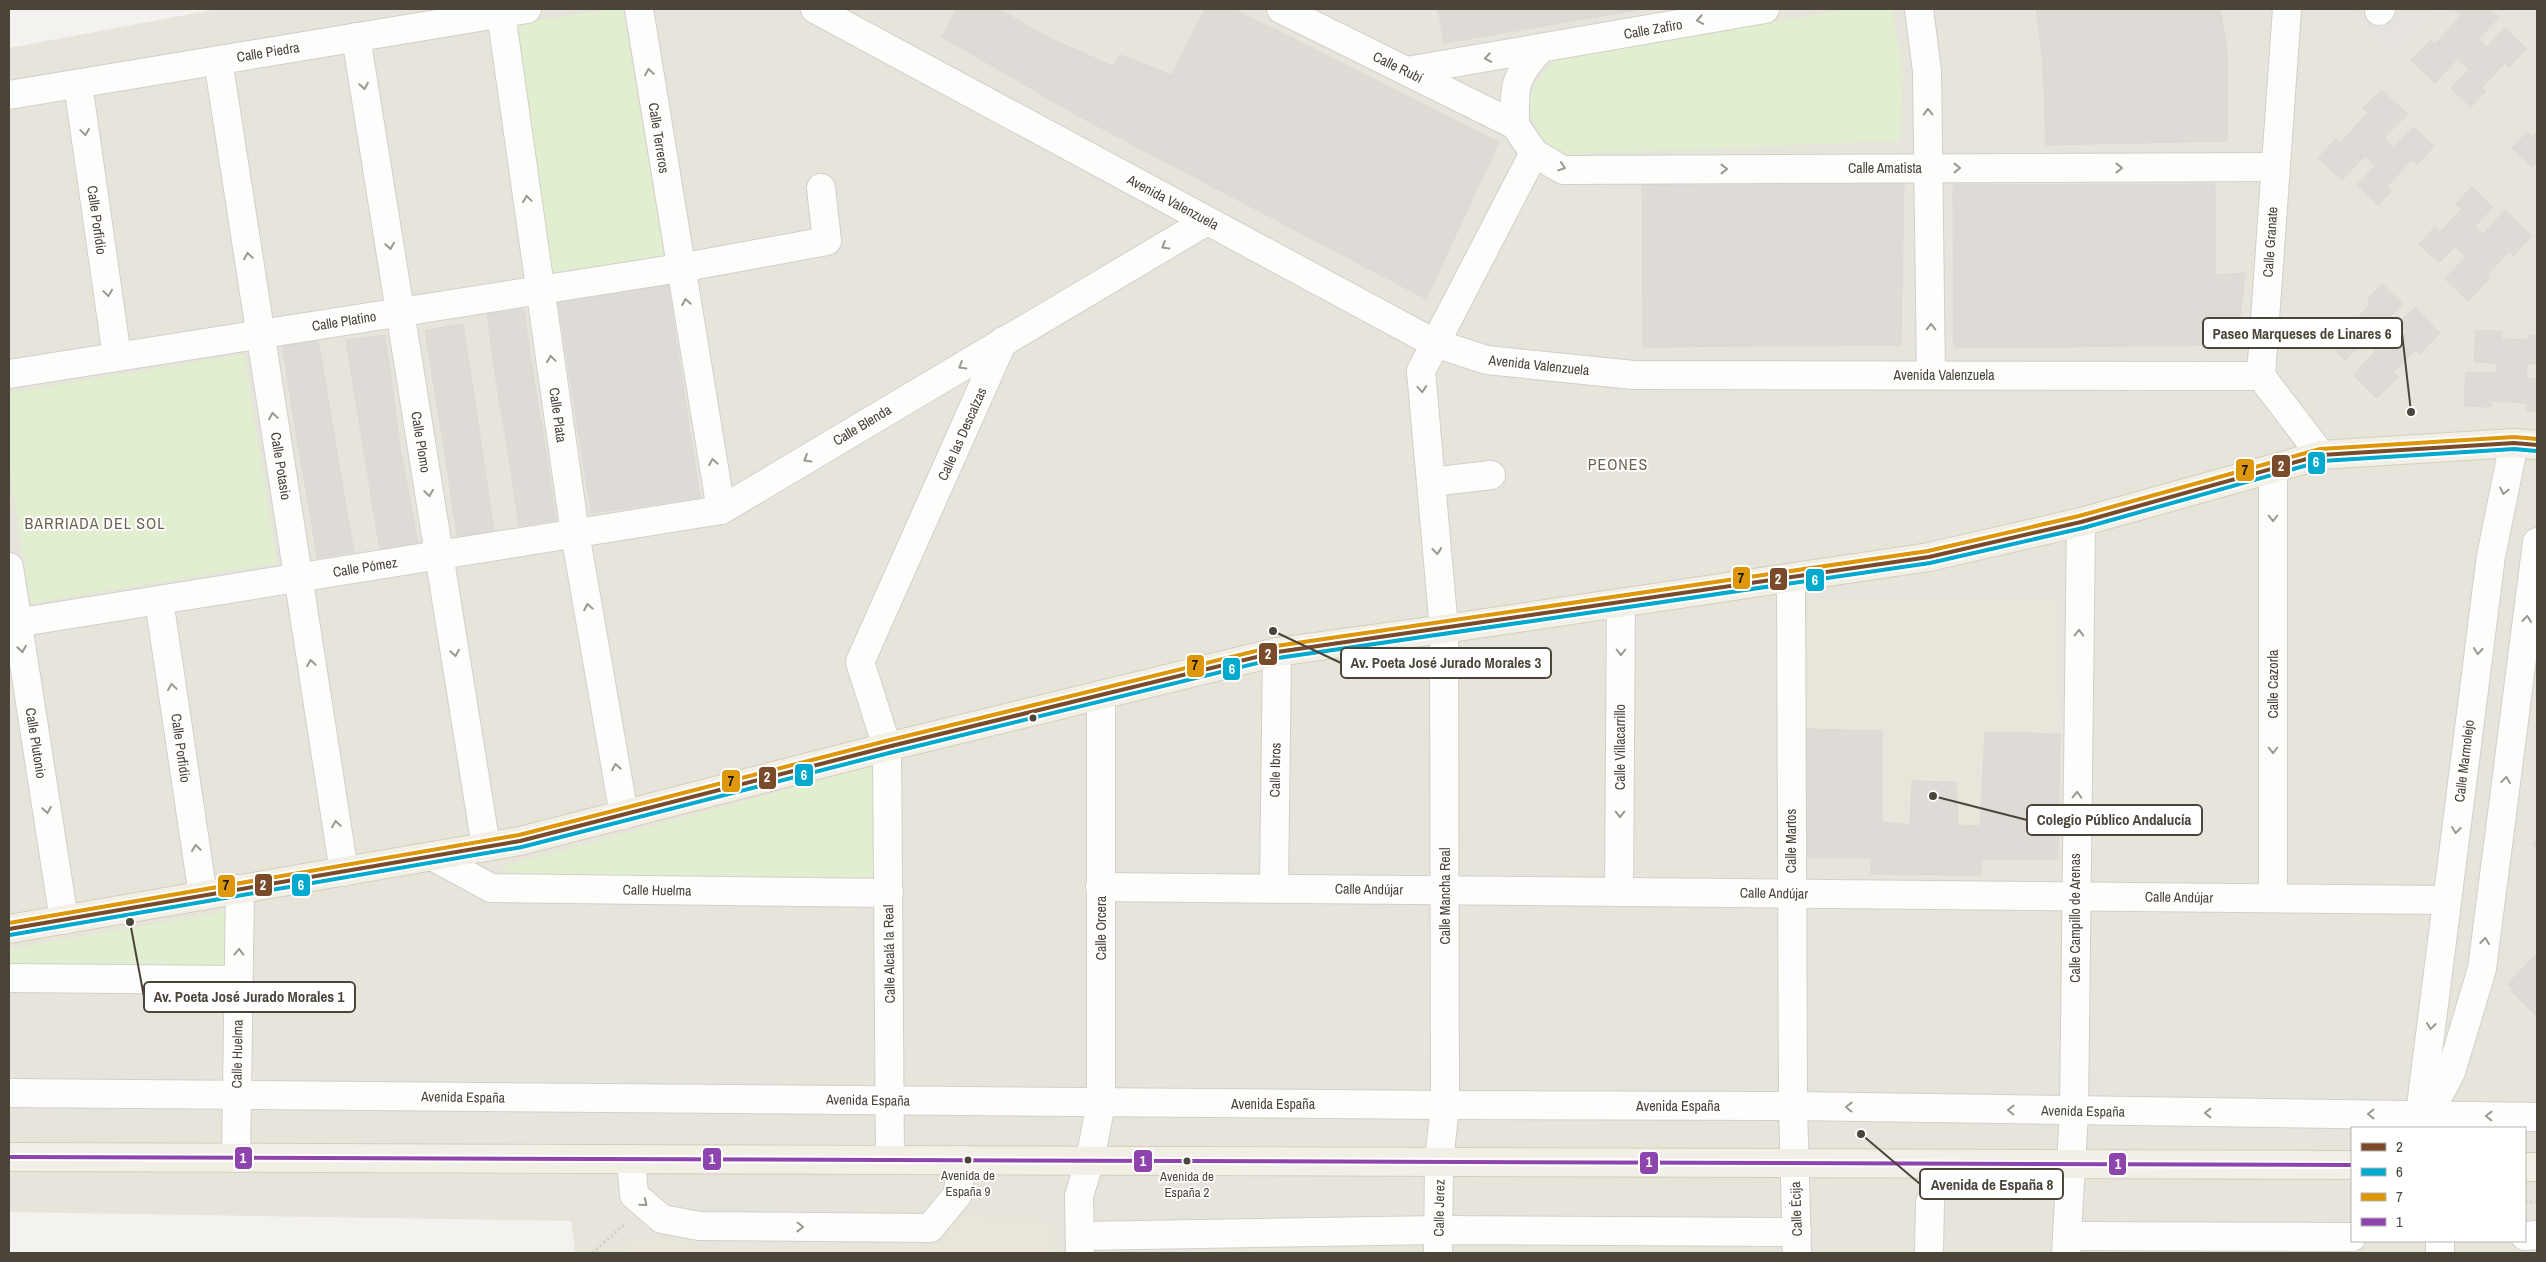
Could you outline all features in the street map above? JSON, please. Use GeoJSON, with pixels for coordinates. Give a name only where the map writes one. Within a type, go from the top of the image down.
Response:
{"type":"FeatureCollection","features":[{"type":"Feature","properties":{"kind":"main road"},"geometry":{"type":"LineString","coordinates":[[9,930],[520,841],[887,747],[1277,652],[1444,630],[1929,557],[2081,522],[2321,455],[2526,444]]}},
{"type":"Feature","properties":{"kind":"main road"},"geometry":{"type":"LineString","coordinates":[[9,1157],[1090,1160],[1795,1165],[2351,1165]]}},
{"type":"Feature","properties":{"kind":"street","name":"Calle Piedra"},"geometry":{"type":"LineString","coordinates":[[9,95],[527,9]]}},
{"type":"Feature","properties":{"kind":"street","name":"Calle Terreros"},"geometry":{"type":"LineString","coordinates":[[639,9],[721,510]]}},
{"type":"Feature","properties":{"kind":"street","name":"Avenida Valenzuela"},"geometry":{"type":"LineString","coordinates":[[815,9],[1434,343],[1487,360],[1633,375],[2261,376]]}},
{"type":"Feature","properties":{"kind":"street","name":"Calle Rubí"},"geometry":{"type":"LineString","coordinates":[[1281,9],[1515,125]]}},
{"type":"Feature","properties":{"kind":"street","name":"Calle Zafiro"},"geometry":{"type":"LineString","coordinates":[[1408,72],[1765,9]]}},
{"type":"Feature","properties":{"kind":"street"},"geometry":{"type":"LineString","coordinates":[[1919,9],[1927,71],[1930,168],[1931,375]]}},
{"type":"Feature","properties":{"kind":"street","name":"Calle Granate"},"geometry":{"type":"LineString","coordinates":[[2261,376],[2287,9]]}},
{"type":"Feature","properties":{"kind":"street","name":"Calle Plata"},"geometry":{"type":"LineString","coordinates":[[501,13],[575,533],[624,815]]}},
{"type":"Feature","properties":{"kind":"street","name":"Calle Plomo"},"geometry":{"type":"LineString","coordinates":[[356,37],[486,847]]}},
{"type":"Feature","properties":{"kind":"street"},"geometry":{"type":"LineString","coordinates":[[1515,125],[1514,90],[1523,68],[1541,48]]}},
{"type":"Feature","properties":{"kind":"street","name":"Calle Potasio"},"geometry":{"type":"LineString","coordinates":[[218,60],[344,872]]}},
{"type":"Feature","properties":{"kind":"street","name":"Calle Porfidio"},"geometry":{"type":"LineString","coordinates":[[78,84],[117,357]]}},
{"type":"Feature","properties":{"kind":"street","name":"Calle Amatista"},"geometry":{"type":"LineString","coordinates":[[1515,125],[1534,153],[1564,170],[2276,167]]}},
{"type":"Feature","properties":{"kind":"street","name":"Calle Mancha Real"},"geometry":{"type":"LineString","coordinates":[[1439,1162],[1445,1106],[1444,630],[1420,371],[1534,153]]}},
{"type":"Feature","properties":{"kind":"street"},"geometry":{"type":"LineString","coordinates":[[680,268],[826,242],[821,188]]}},
{"type":"Feature","properties":{"kind":"street"},"geometry":{"type":"LineString","coordinates":[[1004,341],[1207,221]]}},
{"type":"Feature","properties":{"kind":"street","name":"Calle Platino"},"geometry":{"type":"LineString","coordinates":[[9,374],[680,268]]}},
{"type":"Feature","properties":{"kind":"street","name":"Calle Blenda"},"geometry":{"type":"LineString","coordinates":[[721,510],[1004,341]]}},
{"type":"Feature","properties":{"kind":"street","name":"Calle las Descalzas"},"geometry":{"type":"LineString","coordinates":[[887,747],[860,662],[1004,341]]}},
{"type":"Feature","properties":{"kind":"street"},"geometry":{"type":"LineString","coordinates":[[2261,376],[2321,455]]}},
{"type":"Feature","properties":{"kind":"street","name":"Calle Marmolejo"},"geometry":{"type":"LineString","coordinates":[[2421,1121],[2437,978],[2493,544],[2526,444]]}},
{"type":"Feature","properties":{"kind":"street","name":"Calle Cazorla"},"geometry":{"type":"LineString","coordinates":[[2273,469],[2273,898]]}},
{"type":"Feature","properties":{"kind":"street"},"geometry":{"type":"LineString","coordinates":[[1431,482],[1491,475]]}},
{"type":"Feature","properties":{"kind":"street","name":"Calle Pómez"},"geometry":{"type":"LineString","coordinates":[[13,624],[721,510]]}},
{"type":"Feature","properties":{"kind":"street","name":"Calle Campillo de Arenas"},"geometry":{"type":"LineString","coordinates":[[2067,1245],[2074,1111],[2075,896],[2081,522]]}},
{"type":"Feature","properties":{"kind":"street"},"geometry":{"type":"LineString","coordinates":[[2421,1121],[2447,1083],[2480,976],[2536,548],[2526,539],[2512,531],[2500,536],[2493,544]]}},
{"type":"Feature","properties":{"kind":"street","name":"Calle Plutonio"},"geometry":{"type":"LineString","coordinates":[[9,567],[13,624],[64,920]]}},
{"type":"Feature","properties":{"kind":"street","name":"Calle Martos"},"geometry":{"type":"LineString","coordinates":[[1791,578],[1791,893],[1795,1165]]}},
{"type":"Feature","properties":{"kind":"street","name":"Calle Porfidio"},"geometry":{"type":"LineString","coordinates":[[159,600],[203,896]]}},
{"type":"Feature","properties":{"kind":"street","name":"Calle Villacarrillo"},"geometry":{"type":"LineString","coordinates":[[1619,892],[1621,603]]}},
{"type":"Feature","properties":{"kind":"street","name":"Calle Ibros"},"geometry":{"type":"LineString","coordinates":[[1274,887],[1277,652]]}},
{"type":"Feature","properties":{"kind":"street","name":"Calle Orcera"},"geometry":{"type":"LineString","coordinates":[[1080,1244],[1079,1196],[1090,1160],[1101,1103],[1101,695]]}},
{"type":"Feature","properties":{"kind":"street","name":"Calle Alcalá la Real"},"geometry":{"type":"LineString","coordinates":[[887,747],[890,1160]]}},
{"type":"Feature","properties":{"kind":"street","name":"Calle Huelma"},"geometry":{"type":"LineString","coordinates":[[432,856],[491,888],[889,893]]}},
{"type":"Feature","properties":{"kind":"street","name":"Calle Andújar"},"geometry":{"type":"LineString","coordinates":[[1100,887],[1274,887],[2447,900]]}},
{"type":"Feature","properties":{"kind":"street","name":"Calle Huelma"},"geometry":{"type":"LineString","coordinates":[[236,1158],[240,890]]}},
{"type":"Feature","properties":{"kind":"street"},"geometry":{"type":"LineString","coordinates":[[2437,978],[2443,990],[2453,994],[2469,988],[2480,976]]}},
{"type":"Feature","properties":{"kind":"street"},"geometry":{"type":"LineString","coordinates":[[9,978],[238,980]]}},
{"type":"Feature","properties":{"kind":"street","name":"Avenida España"},"geometry":{"type":"LineString","coordinates":[[9,1092],[1445,1106],[1793,1106],[2074,1111],[2421,1121],[2537,1117]]}},
{"type":"Feature","properties":{"kind":"street"},"geometry":{"type":"LineString","coordinates":[[631,1159],[634,1195],[662,1218],[699,1226],[930,1228],[958,1194],[961,1160]]}},
{"type":"Feature","properties":{"kind":"street","name":"Calle Jerez"},"geometry":{"type":"LineString","coordinates":[[1438,1242],[1439,1162]]}},
{"type":"Feature","properties":{"kind":"street","name":"Calle Écija"},"geometry":{"type":"LineString","coordinates":[[1795,1165],[1798,1243]]}},
{"type":"Feature","properties":{"kind":"street"},"geometry":{"type":"LineString","coordinates":[[1929,1253],[1930,1202]]}},
{"type":"Feature","properties":{"kind":"street"},"geometry":{"type":"LineString","coordinates":[[2067,1245],[2351,1237]]}},
{"type":"Feature","properties":{"kind":"street"},"geometry":{"type":"LineString","coordinates":[[1080,1244],[1438,1242],[1798,1243]]}},
{"type":"Feature","properties":{"kind":"path"},"geometry":{"type":"LineString","coordinates":[[592,1253],[647,1206]]}},
{"type":"Feature","properties":{"kind":"shaded area"},"geometry":{"type":"Polygon","coordinates":[[[218,9],[2537,9],[2537,1253],[575,1253],[571,1221],[9,1212],[9,48],[218,9]]]}},
{"type":"Feature","properties":{"kind":"shaded area"},"geometry":{"type":"Polygon","coordinates":[[[2347,9],[2434,9],[2393,52],[2347,9]]]}},
{"type":"Feature","properties":{"kind":"shaded area"},"geometry":{"type":"Polygon","coordinates":[[[1808,599],[2060,600],[2058,859],[1981,859],[1980,875],[1871,874],[1870,858],[1806,858],[1808,599]]]}},
{"type":"Feature","properties":{"kind":"shaded area"},"geometry":{"type":"Polygon","coordinates":[[[949,1215],[1053,1220],[1053,1253],[627,1253],[627,1240],[925,1242],[949,1215]]]}},
{"type":"Feature","properties":{"kind":"green space"},"geometry":{"type":"Polygon","coordinates":[[[623,9],[664,256],[550,274],[513,24],[623,9]]]}},
{"type":"Feature","properties":{"kind":"green space"},"geometry":{"type":"Polygon","coordinates":[[[1851,9],[1892,9],[1903,75],[1900,141],[1567,154],[1548,144],[1534,123],[1531,102],[1536,82],[1550,65],[1560,58],[1851,9]]]}},
{"type":"Feature","properties":{"kind":"green space"},"geometry":{"type":"Polygon","coordinates":[[[244,354],[277,563],[31,603],[9,464],[9,393],[244,354]]]}},
{"type":"Feature","properties":{"kind":"green space"},"geometry":{"type":"Polygon","coordinates":[[[880,764],[879,885],[511,888],[503,866],[880,764]]]}},
{"type":"Feature","properties":{"kind":"green space"},"geometry":{"type":"Polygon","coordinates":[[[228,911],[239,971],[9,968],[9,949],[228,911]]]}},
{"type":"Feature","properties":{"kind":"building"},"geometry":{"type":"Polygon","coordinates":[[[956,9],[999,9],[1047,37],[1113,66],[1120,55],[1172,75],[1205,9],[1234,9],[1499,142],[1426,299],[1080,117],[942,37],[956,9]]]}},
{"type":"Feature","properties":{"kind":"building"},"geometry":{"type":"Polygon","coordinates":[[[1438,9],[1644,9],[1444,43],[1438,9]]]}},
{"type":"Feature","properties":{"kind":"building"},"geometry":{"type":"Polygon","coordinates":[[[2036,9],[2220,9],[2227,50],[2227,141],[2046,145],[2043,61],[2036,9]]]}},
{"type":"Feature","properties":{"kind":"building"},"geometry":{"type":"Polygon","coordinates":[[[2457,9],[2490,9],[2499,17],[2478,39],[2487,47],[2505,28],[2527,49],[2509,67],[2505,63],[2482,87],[2486,91],[2471,107],[2451,88],[2469,69],[2457,59],[2435,83],[2411,60],[2431,40],[2435,44],[2461,16],[2455,11],[2457,9]]]}},
{"type":"Feature","properties":{"kind":"building"},"geometry":{"type":"Polygon","coordinates":[[[2381,90],[2408,114],[2384,138],[2393,147],[2413,127],[2434,146],[2417,165],[2412,160],[2387,186],[2392,190],[2378,205],[2357,185],[2375,166],[2365,156],[2342,180],[2318,158],[2336,139],[2340,143],[2368,113],[2363,108],[2381,90]]]}},
{"type":"Feature","properties":{"kind":"building"},"geometry":{"type":"Polygon","coordinates":[[[2527,132],[2532,137],[2537,132],[2537,162],[2532,167],[2512,148],[2527,132]]]}},
{"type":"Feature","properties":{"kind":"building"},"geometry":{"type":"Polygon","coordinates":[[[1642,182],[1904,183],[1901,345],[1643,347],[1642,182]]]}},
{"type":"Feature","properties":{"kind":"building"},"geometry":{"type":"Polygon","coordinates":[[[2215,184],[2215,275],[2245,273],[2237,345],[1954,348],[1953,185],[2215,184]]]}},
{"type":"Feature","properties":{"kind":"building"},"geometry":{"type":"Polygon","coordinates":[[[2472,187],[2493,207],[2475,226],[2483,234],[2505,210],[2532,236],[2513,256],[2509,252],[2487,275],[2490,278],[2468,301],[2445,279],[2466,257],[2455,247],[2439,263],[2419,244],[2435,227],[2440,232],[2462,209],[2456,204],[2472,187]]]}},
{"type":"Feature","properties":{"kind":"building"},"geometry":{"type":"Polygon","coordinates":[[[2382,284],[2403,304],[2387,320],[2394,328],[2415,307],[2440,333],[2419,354],[2416,350],[2393,372],[2398,377],[2376,398],[2353,375],[2376,351],[2366,340],[2345,360],[2326,341],[2344,324],[2347,328],[2371,304],[2367,299],[2382,284]]]}},
{"type":"Feature","properties":{"kind":"building"},"geometry":{"type":"Polygon","coordinates":[[[668,285],[700,498],[591,513],[558,301],[668,285]]]}},
{"type":"Feature","properties":{"kind":"building"},"geometry":{"type":"Polygon","coordinates":[[[524,309],[527,333],[490,338],[487,314],[524,309]]]}},
{"type":"Feature","properties":{"kind":"building"},"geometry":{"type":"Polygon","coordinates":[[[463,324],[480,436],[443,441],[425,330],[463,324]]]}},
{"type":"Feature","properties":{"kind":"building"},"geometry":{"type":"Polygon","coordinates":[[[2476,330],[2502,331],[2501,339],[2529,340],[2530,335],[2537,335],[2537,364],[2527,364],[2526,378],[2537,379],[2537,411],[2527,411],[2528,403],[2491,401],[2491,407],[2464,406],[2466,372],[2497,373],[2497,363],[2474,362],[2476,330]]]}},
{"type":"Feature","properties":{"kind":"building"},"geometry":{"type":"Polygon","coordinates":[[[527,333],[534,381],[497,387],[490,338],[527,333]]]}},
{"type":"Feature","properties":{"kind":"building"},"geometry":{"type":"Polygon","coordinates":[[[385,335],[401,453],[365,458],[346,340],[385,335]]]}},
{"type":"Feature","properties":{"kind":"building"},"geometry":{"type":"Polygon","coordinates":[[[318,341],[322,363],[286,368],[282,346],[318,341]]]}},
{"type":"Feature","properties":{"kind":"building"},"geometry":{"type":"Polygon","coordinates":[[[322,363],[330,410],[293,415],[286,368],[322,363]]]}},
{"type":"Feature","properties":{"kind":"building"},"geometry":{"type":"Polygon","coordinates":[[[534,381],[542,427],[505,433],[497,387],[534,381]]]}},
{"type":"Feature","properties":{"kind":"building"},"geometry":{"type":"Polygon","coordinates":[[[330,410],[338,460],[302,467],[293,415],[330,410]]]}},
{"type":"Feature","properties":{"kind":"building"},"geometry":{"type":"Polygon","coordinates":[[[542,427],[549,472],[512,478],[505,433],[542,427]]]}},
{"type":"Feature","properties":{"kind":"building"},"geometry":{"type":"Polygon","coordinates":[[[480,436],[494,531],[457,536],[443,441],[480,436]]]}},
{"type":"Feature","properties":{"kind":"building"},"geometry":{"type":"Polygon","coordinates":[[[401,453],[418,543],[380,551],[365,458],[401,453]]]}},
{"type":"Feature","properties":{"kind":"building"},"geometry":{"type":"Polygon","coordinates":[[[338,460],[346,507],[310,513],[302,467],[338,460]]]}},
{"type":"Feature","properties":{"kind":"building"},"geometry":{"type":"Polygon","coordinates":[[[549,472],[556,520],[519,526],[512,478],[549,472]]]}},
{"type":"Feature","properties":{"kind":"building"},"geometry":{"type":"Polygon","coordinates":[[[346,507],[354,552],[317,558],[310,513],[346,507]]]}},
{"type":"Feature","properties":{"kind":"building"},"geometry":{"type":"Polygon","coordinates":[[[1807,729],[1882,731],[1882,822],[1910,825],[1912,781],[1956,782],[1958,825],[1980,826],[1985,732],[2060,734],[2058,859],[1981,859],[1981,875],[1871,874],[1871,858],[1806,858],[1807,729]]]}},
{"type":"Feature","properties":{"kind":"building"},"geometry":{"type":"Polygon","coordinates":[[[2537,839],[2537,850],[2532,845],[2537,839]]]}},
{"type":"Feature","properties":{"kind":"building"},"geometry":{"type":"Polygon","coordinates":[[[2537,953],[2537,1017],[2511,991],[2513,989],[2508,984],[2537,953]]]}},
{"type":"Feature","properties":{"kind":"transit line","name":"7"},"geometry":{"type":"LineString","coordinates":[[9,923],[519,835],[886,741],[1276,646],[1928,551],[2079,516],[2320,449],[2514,437],[2537,439]]}},
{"type":"Feature","properties":{"kind":"transit line","name":"2"},"geometry":{"type":"LineString","coordinates":[[9,929],[520,841],[887,747],[1277,652],[1929,557],[2081,522],[2321,455],[2514,443],[2537,445]]}},
{"type":"Feature","properties":{"kind":"transit line","name":"6"},"geometry":{"type":"LineString","coordinates":[[10,935],[522,847],[889,753],[1278,658],[1930,563],[2083,528],[2322,461],[2514,449],[2536,451]]}},
{"type":"Feature","properties":{"kind":"transit line","name":"1"},"geometry":{"type":"LineString","coordinates":[[9,1157],[2351,1165]]}},
{"type":"Feature","properties":{"kind":"place","name":"Paseo Marqueses de Linares 6"},"geometry":{"type":"Point","coordinates":[2411,412]}},
{"type":"Feature","properties":{"kind":"place","name":"Av. Poeta José Jurado Morales 3"},"geometry":{"type":"Point","coordinates":[1273,631]}},
{"type":"Feature","properties":{"kind":"place","name":"Colegio Público Andalucía"},"geometry":{"type":"Point","coordinates":[1933,796]}},
{"type":"Feature","properties":{"kind":"place","name":"Av. Poeta José Jurado Morales 1"},"geometry":{"type":"Point","coordinates":[130,922]}},
{"type":"Feature","properties":{"kind":"place","name":"Avenida de España 8"},"geometry":{"type":"Point","coordinates":[1861,1134]}},
{"type":"Feature","properties":{"kind":"place","name":"Avenida de España 9"},"geometry":{"type":"Point","coordinates":[968,1160]}},
{"type":"Feature","properties":{"kind":"place","name":"Avenida de España 2"},"geometry":{"type":"Point","coordinates":[1187,1161]}},
{"type":"Feature","properties":{"kind":"district","name":"PEONES"},"geometry":{"type":"Point","coordinates":[1618,464]}},
{"type":"Feature","properties":{"kind":"district","name":"BARRIADA DEL SOL"},"geometry":{"type":"Point","coordinates":[95,523]}}]}
